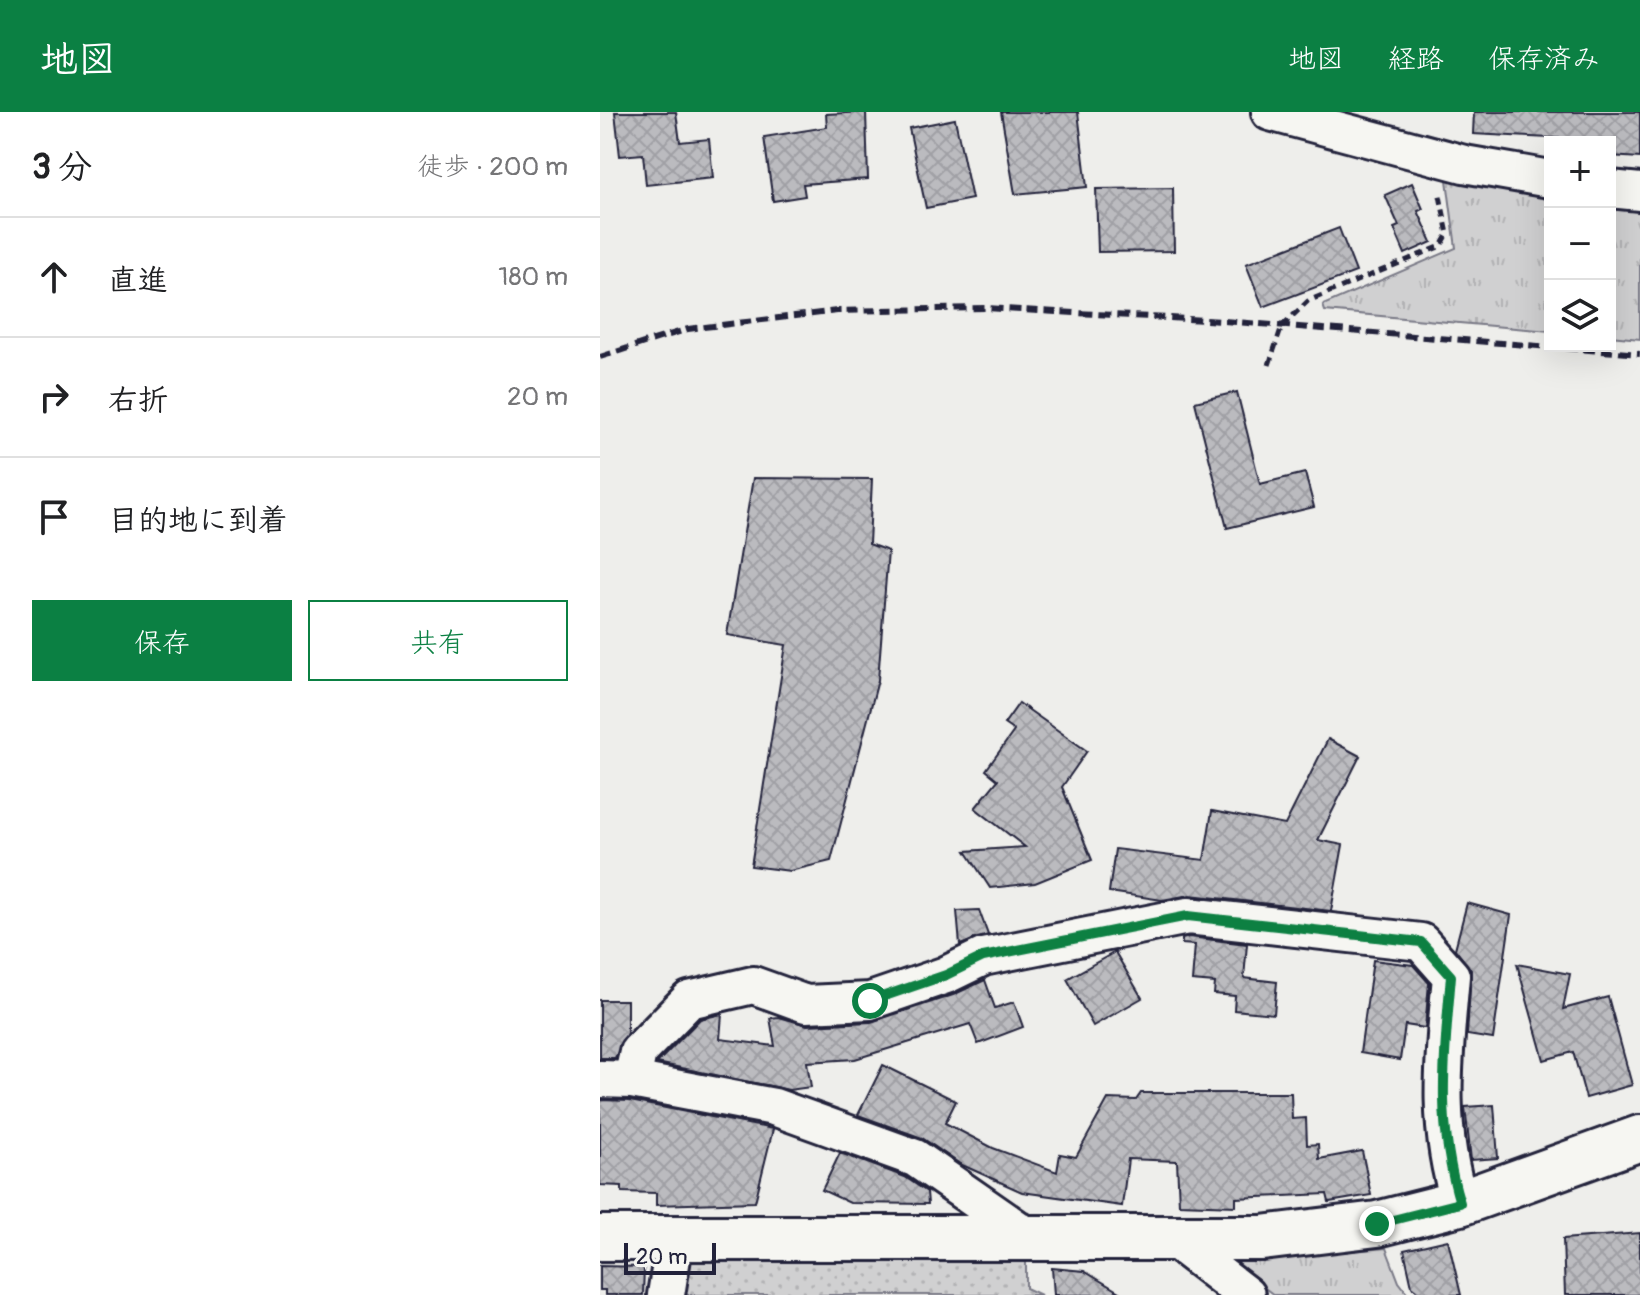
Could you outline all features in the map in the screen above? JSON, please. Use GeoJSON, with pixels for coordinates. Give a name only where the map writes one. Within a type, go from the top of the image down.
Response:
{"type":"FeatureCollection","features":[{"type":"Feature","properties":{"kind":"street"},"geometry":{"type":"LineString","coordinates":[[1270,112],[1319,117],[1431,155],[1544,178]]}},
{"type":"Feature","properties":{"kind":"street"},"geometry":{"type":"LineString","coordinates":[[1616,190],[1640,192]]}},
{"type":"Feature","properties":{"kind":"street"},"geometry":{"type":"LineString","coordinates":[[1026,1235],[915,1158],[774,1107],[616,1079],[689,1000],[753,985],[806,1004],[870,1001],[946,975],[983,957],[1188,916],[1421,942],[1451,976],[1444,1061],[1443,1129],[1447,1164],[1460,1203]]}},
{"type":"Feature","properties":{"kind":"street"},"geometry":{"type":"LineString","coordinates":[[600,1238],[1026,1235],[1262,1238],[1377,1224],[1460,1203],[1640,1138]]}},
{"type":"Feature","properties":{"kind":"street"},"geometry":{"type":"LineString","coordinates":[[1172,1238],[1246,1295]]}},
{"type":"Feature","properties":{"kind":"street"},"geometry":{"type":"LineString","coordinates":[[666,1295],[675,1239]]}},
{"type":"Feature","properties":{"kind":"path"},"geometry":{"type":"LineString","coordinates":[[1269,365],[1282,326],[1308,301],[1441,246],[1448,234],[1431,155]]}},
{"type":"Feature","properties":{"kind":"green space"},"geometry":{"type":"Polygon","coordinates":[[[1447,180],[1544,190],[1544,330],[1325,311],[1323,305],[1456,248],[1447,180]]]}},
{"type":"Feature","properties":{"kind":"green space"},"geometry":{"type":"Polygon","coordinates":[[[1616,198],[1640,200],[1640,339],[1616,337],[1616,198]]]}},
{"type":"Feature","properties":{"kind":"green space"},"geometry":{"type":"Polygon","coordinates":[[[1026,1235],[1026,1288],[1041,1295],[666,1295],[675,1239],[1026,1235]]]}},
{"type":"Feature","properties":{"kind":"green space"},"geometry":{"type":"Polygon","coordinates":[[[1386,1248],[1399,1282],[1409,1295],[1274,1295],[1237,1267],[1237,1261],[1386,1248]]]}},
{"type":"Feature","properties":{"kind":"building"},"geometry":{"type":"Polygon","coordinates":[[[615,112],[676,112],[680,142],[709,139],[713,178],[646,185],[643,154],[620,156],[615,112]]]}},
{"type":"Feature","properties":{"kind":"building"},"geometry":{"type":"Polygon","coordinates":[[[866,112],[868,179],[803,184],[805,196],[773,201],[764,137],[827,127],[826,114],[866,112]]]}},
{"type":"Feature","properties":{"kind":"building"},"geometry":{"type":"Polygon","coordinates":[[[1001,112],[1078,112],[1087,187],[1015,194],[1001,112]]]}},
{"type":"Feature","properties":{"kind":"building"},"geometry":{"type":"Polygon","coordinates":[[[1474,112],[1640,112],[1640,158],[1616,156],[1616,136],[1544,138],[1473,134],[1474,112]]]}},
{"type":"Feature","properties":{"kind":"building"},"geometry":{"type":"Polygon","coordinates":[[[955,119],[972,199],[926,208],[909,128],[955,119]]]}},
{"type":"Feature","properties":{"kind":"building"},"geometry":{"type":"Polygon","coordinates":[[[1412,183],[1423,209],[1418,211],[1432,242],[1405,254],[1394,228],[1399,226],[1385,195],[1412,183]]]}},
{"type":"Feature","properties":{"kind":"building"},"geometry":{"type":"Polygon","coordinates":[[[1173,188],[1174,251],[1098,252],[1096,189],[1173,188]]]}},
{"type":"Feature","properties":{"kind":"building"},"geometry":{"type":"Polygon","coordinates":[[[1339,228],[1356,272],[1263,307],[1246,264],[1339,228]]]}},
{"type":"Feature","properties":{"kind":"building"},"geometry":{"type":"Polygon","coordinates":[[[1237,392],[1260,484],[1305,473],[1314,507],[1227,528],[1195,402],[1237,392]]]}},
{"type":"Feature","properties":{"kind":"building"},"geometry":{"type":"Polygon","coordinates":[[[753,478],[872,479],[869,544],[888,551],[878,680],[831,861],[790,871],[751,866],[786,645],[727,635],[753,478]]]}},
{"type":"Feature","properties":{"kind":"building"},"geometry":{"type":"Polygon","coordinates":[[[1019,703],[1087,751],[1062,787],[1092,860],[1035,883],[990,888],[966,851],[1025,847],[975,808],[998,780],[986,770],[1014,731],[1004,724],[1019,703]]]}},
{"type":"Feature","properties":{"kind":"building"},"geometry":{"type":"Polygon","coordinates":[[[1328,739],[1360,756],[1318,840],[1343,845],[1331,911],[1190,895],[1162,900],[1109,892],[1115,849],[1204,860],[1212,811],[1285,825],[1328,739]]]}},
{"type":"Feature","properties":{"kind":"building"},"geometry":{"type":"Polygon","coordinates":[[[1467,903],[1511,915],[1493,1039],[1467,1035],[1471,970],[1455,949],[1467,903]]]}},
{"type":"Feature","properties":{"kind":"building"},"geometry":{"type":"Polygon","coordinates":[[[979,910],[988,935],[960,945],[957,911],[979,910]]]}},
{"type":"Feature","properties":{"kind":"building"},"geometry":{"type":"Polygon","coordinates":[[[1189,937],[1247,944],[1244,978],[1277,982],[1274,1014],[1234,1010],[1235,996],[1214,994],[1215,983],[1192,981],[1195,945],[1182,944],[1182,939],[1189,937]]]}},
{"type":"Feature","properties":{"kind":"building"},"geometry":{"type":"Polygon","coordinates":[[[1115,952],[1142,998],[1093,1026],[1067,979],[1115,952]]]}},
{"type":"Feature","properties":{"kind":"building"},"geometry":{"type":"Polygon","coordinates":[[[1373,960],[1413,965],[1429,983],[1425,1028],[1405,1025],[1400,1060],[1360,1053],[1373,960]]]}},
{"type":"Feature","properties":{"kind":"building"},"geometry":{"type":"Polygon","coordinates":[[[1517,964],[1570,974],[1563,1009],[1608,997],[1632,1085],[1586,1098],[1573,1052],[1544,1060],[1517,964]]]}},
{"type":"Feature","properties":{"kind":"building"},"geometry":{"type":"Polygon","coordinates":[[[985,980],[995,1008],[1014,1002],[1023,1027],[978,1044],[970,1024],[855,1059],[807,1062],[811,1087],[789,1090],[657,1063],[700,1019],[722,1014],[720,1039],[775,1046],[770,1018],[779,1017],[807,1025],[871,1022],[953,995],[985,980]]]}},
{"type":"Feature","properties":{"kind":"building"},"geometry":{"type":"Polygon","coordinates":[[[600,1000],[627,1000],[627,1033],[615,1058],[600,1058],[600,1000]]]}},
{"type":"Feature","properties":{"kind":"building"},"geometry":{"type":"Polygon","coordinates":[[[883,1065],[956,1101],[945,1123],[993,1148],[1057,1172],[1060,1154],[1076,1157],[1108,1099],[1136,1100],[1141,1093],[1291,1093],[1292,1119],[1306,1118],[1307,1145],[1318,1144],[1319,1159],[1362,1151],[1371,1195],[1329,1202],[1327,1194],[1236,1198],[1236,1206],[1179,1204],[1177,1161],[1128,1159],[1122,1206],[1022,1192],[960,1164],[922,1138],[858,1115],[883,1065]]]}},
{"type":"Feature","properties":{"kind":"building"},"geometry":{"type":"Polygon","coordinates":[[[600,1100],[630,1101],[773,1129],[755,1202],[656,1205],[656,1193],[622,1192],[622,1186],[600,1185],[600,1100]]]}},
{"type":"Feature","properties":{"kind":"building"},"geometry":{"type":"Polygon","coordinates":[[[1494,1105],[1498,1158],[1471,1160],[1465,1107],[1494,1105]]]}},
{"type":"Feature","properties":{"kind":"building"},"geometry":{"type":"Polygon","coordinates":[[[840,1153],[905,1177],[927,1192],[928,1204],[850,1203],[822,1190],[840,1153]]]}},
{"type":"Feature","properties":{"kind":"building"},"geometry":{"type":"Polygon","coordinates":[[[1640,1233],[1640,1295],[1565,1295],[1563,1239],[1640,1233]]]}},
{"type":"Feature","properties":{"kind":"building"},"geometry":{"type":"Polygon","coordinates":[[[1448,1240],[1461,1295],[1424,1295],[1412,1286],[1404,1250],[1448,1240]]]}},
{"type":"Feature","properties":{"kind":"building"},"geometry":{"type":"Polygon","coordinates":[[[600,1266],[644,1267],[643,1295],[605,1295],[605,1290],[600,1290],[600,1266]]]}},
{"type":"Feature","properties":{"kind":"building"},"geometry":{"type":"Polygon","coordinates":[[[1052,1268],[1084,1271],[1124,1295],[1054,1295],[1052,1268]]]}},
{"type":"Feature","properties":{"kind":"railway"},"geometry":{"type":"LineString","coordinates":[[600,357],[688,329],[837,311],[985,308],[1223,321],[1640,354]]}},
{"type":"Feature","properties":{"kind":"route"},"geometry":{"type":"LineString","coordinates":[[870,1001],[946,975],[983,957],[1188,916],[1421,942],[1451,976],[1444,1061],[1443,1129],[1447,1164],[1460,1203],[1377,1224]]}}]}
